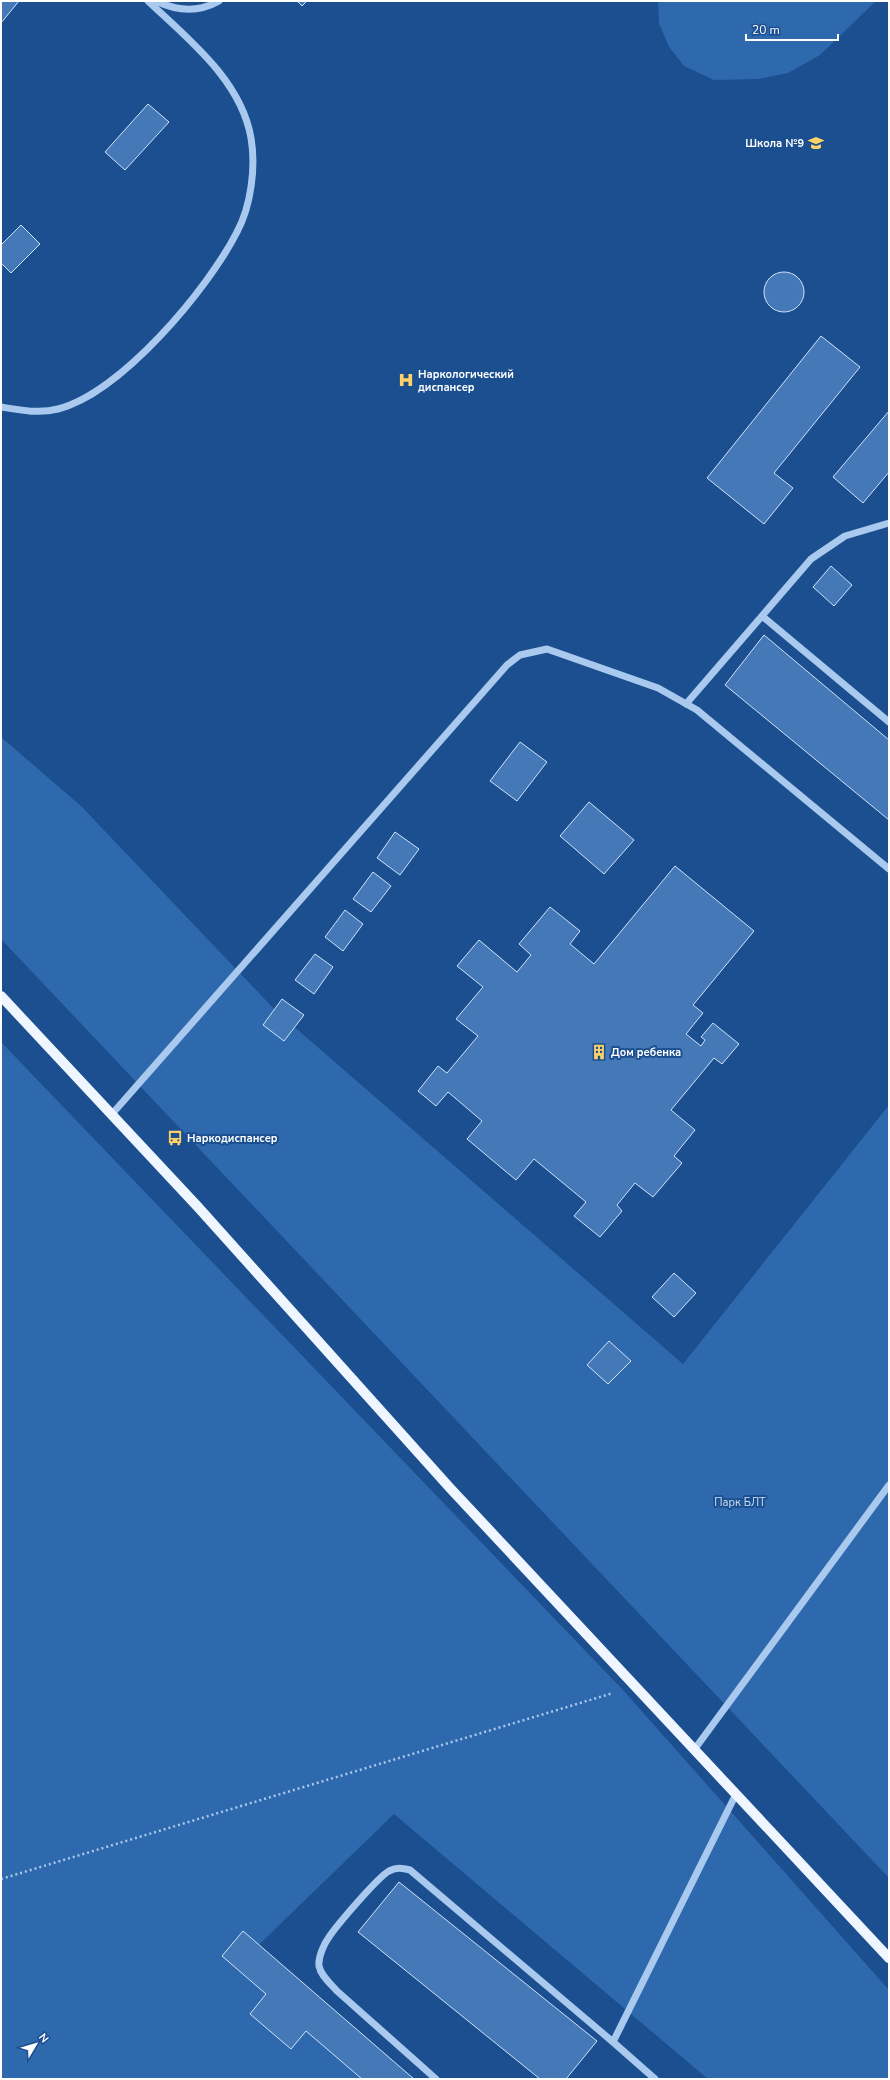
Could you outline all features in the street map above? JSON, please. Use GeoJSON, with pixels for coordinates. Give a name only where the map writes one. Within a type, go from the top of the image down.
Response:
{"type":"FeatureCollection","features":[{"type":"Feature","properties":{"kind":"main road"},"geometry":{"type":"LineString","coordinates":[[1,996],[112,1114],[450,1488],[889,1958]]}},
{"type":"Feature","properties":{"kind":"lane"},"geometry":{"type":"LineString","coordinates":[[1,407],[27,412],[58,409],[92,394],[137,360],[203,288],[238,232],[252,187],[251,138],[242,108],[227,83],[198,49],[148,1]]}},
{"type":"Feature","properties":{"kind":"lane"},"geometry":{"type":"LineString","coordinates":[[156,1],[169,8],[195,10],[219,1]]}},
{"type":"Feature","properties":{"kind":"lane"},"geometry":{"type":"LineString","coordinates":[[686,704],[811,559],[845,536],[889,523]]}},
{"type":"Feature","properties":{"kind":"lane"},"geometry":{"type":"LineString","coordinates":[[762,616],[889,722]]}},
{"type":"Feature","properties":{"kind":"lane"},"geometry":{"type":"LineString","coordinates":[[112,1114],[507,665],[520,655],[547,649],[658,688],[697,710],[889,869]]}},
{"type":"Feature","properties":{"kind":"lane"},"geometry":{"type":"LineString","coordinates":[[694,1750],[889,1485]]}},
{"type":"Feature","properties":{"kind":"lane"},"geometry":{"type":"LineString","coordinates":[[613,2042],[736,1794]]}},
{"type":"Feature","properties":{"kind":"lane"},"geometry":{"type":"LineString","coordinates":[[436,2079],[337,1991],[323,1976],[319,1965],[321,1951],[329,1937],[375,1884],[388,1872],[397,1868],[410,1870],[613,2042],[651,2078]]}},
{"type":"Feature","properties":{"kind":"path"},"geometry":{"type":"LineString","coordinates":[[1,1879],[616,1693]]}},
{"type":"Feature","properties":{"kind":"green space"},"geometry":{"type":"Polygon","coordinates":[[[658,1],[876,1],[820,55],[788,73],[758,79],[714,80],[684,66],[669,47],[659,23],[658,1]]]}},
{"type":"Feature","properties":{"kind":"green space","name":"Парк БЛТ"},"geometry":{"type":"Polygon","coordinates":[[[1,737],[81,806],[276,1011],[683,1364],[889,1105],[889,1878],[1,939],[1,737]]]}},
{"type":"Feature","properties":{"kind":"green space"},"geometry":{"type":"Polygon","coordinates":[[[1,1042],[623,1690],[889,1990],[889,2079],[708,2079],[394,1814],[236,1967],[364,2079],[1,2079],[1,1042]]]}},
{"type":"Feature","properties":{"kind":"building"},"geometry":{"type":"Polygon","coordinates":[[[1,1],[19,1],[1,23],[1,1]]]}},
{"type":"Feature","properties":{"kind":"building"},"geometry":{"type":"Polygon","coordinates":[[[297,1],[307,1],[302,6],[297,1]]]}},
{"type":"Feature","properties":{"kind":"building"},"geometry":{"type":"Polygon","coordinates":[[[148,104],[169,122],[125,170],[105,152],[148,104]]]}},
{"type":"Feature","properties":{"kind":"building"},"geometry":{"type":"Polygon","coordinates":[[[21,225],[40,244],[11,273],[1,263],[1,245],[21,225]]]}},
{"type":"Feature","properties":{"kind":"building"},"geometry":{"type":"Polygon","coordinates":[[[788,272],[795,275],[801,281],[804,292],[803,300],[795,309],[788,312],[780,312],[773,309],[765,300],[764,288],[767,281],[776,273],[788,272]]]}},
{"type":"Feature","properties":{"kind":"building"},"geometry":{"type":"Polygon","coordinates":[[[821,336],[860,367],[774,473],[793,488],[764,524],[707,478],[821,336]]]}},
{"type":"Feature","properties":{"kind":"building"},"geometry":{"type":"Polygon","coordinates":[[[889,411],[889,472],[863,503],[833,477],[889,411]]]}},
{"type":"Feature","properties":{"kind":"building"},"geometry":{"type":"Polygon","coordinates":[[[831,566],[852,585],[834,606],[813,587],[831,566]]]}},
{"type":"Feature","properties":{"kind":"building"},"geometry":{"type":"Polygon","coordinates":[[[764,635],[889,740],[889,820],[725,685],[764,635]]]}},
{"type":"Feature","properties":{"kind":"building"},"geometry":{"type":"Polygon","coordinates":[[[520,742],[547,762],[517,801],[490,781],[520,742]]]}},
{"type":"Feature","properties":{"kind":"building"},"geometry":{"type":"Polygon","coordinates":[[[589,802],[634,840],[604,874],[560,836],[589,802]]]}},
{"type":"Feature","properties":{"kind":"building"},"geometry":{"type":"Polygon","coordinates":[[[395,832],[419,849],[400,875],[377,858],[395,832]]]}},
{"type":"Feature","properties":{"kind":"building","name":"Дом ребенка"},"geometry":{"type":"Polygon","coordinates":[[[675,866],[754,931],[693,1005],[703,1013],[686,1034],[701,1046],[705,1040],[701,1037],[713,1023],[739,1044],[722,1064],[714,1058],[671,1110],[695,1130],[674,1156],[682,1163],[653,1197],[635,1183],[617,1205],[622,1211],[600,1237],[574,1216],[586,1202],[534,1159],[516,1180],[467,1139],[482,1121],[448,1092],[436,1106],[418,1091],[438,1066],[447,1073],[478,1036],[456,1019],[483,987],[457,966],[479,940],[517,972],[531,955],[519,944],[550,907],[580,931],[570,944],[594,964],[675,866]]]}},
{"type":"Feature","properties":{"kind":"building"},"geometry":{"type":"Polygon","coordinates":[[[373,872],[391,886],[371,912],[353,899],[373,872]]]}},
{"type":"Feature","properties":{"kind":"building"},"geometry":{"type":"Polygon","coordinates":[[[345,910],[363,924],[343,951],[325,937],[345,910]]]}},
{"type":"Feature","properties":{"kind":"building"},"geometry":{"type":"Polygon","coordinates":[[[315,954],[333,967],[314,994],[295,980],[315,954]]]}},
{"type":"Feature","properties":{"kind":"building"},"geometry":{"type":"Polygon","coordinates":[[[282,999],[304,1015],[284,1041],[263,1025],[282,999]]]}},
{"type":"Feature","properties":{"kind":"building"},"geometry":{"type":"Polygon","coordinates":[[[674,1273],[696,1293],[674,1317],[652,1297],[674,1273]]]}},
{"type":"Feature","properties":{"kind":"building"},"geometry":{"type":"Polygon","coordinates":[[[609,1341],[631,1361],[608,1384],[587,1365],[609,1341]]]}},
{"type":"Feature","properties":{"kind":"building"},"geometry":{"type":"Polygon","coordinates":[[[399,1882],[597,2041],[566,2079],[540,2079],[358,1932],[399,1882]]]}},
{"type":"Feature","properties":{"kind":"building"},"geometry":{"type":"Polygon","coordinates":[[[243,1931],[414,2079],[362,2079],[306,2031],[291,2049],[250,2014],[266,1994],[222,1956],[243,1931]]]}},
{"type":"Feature","properties":{"kind":"place","name":"Школа №9"},"geometry":{"type":"Point","coordinates":[816,143]}},
{"type":"Feature","properties":{"kind":"place","name":"Наркологический диспансер"},"geometry":{"type":"Point","coordinates":[406,380]}},
{"type":"Feature","properties":{"kind":"place","name":"Дом ребенка"},"geometry":{"type":"Point","coordinates":[599,1052]}},
{"type":"Feature","properties":{"kind":"place","name":"Наркодиспансер"},"geometry":{"type":"Point","coordinates":[175,1138]}}]}
